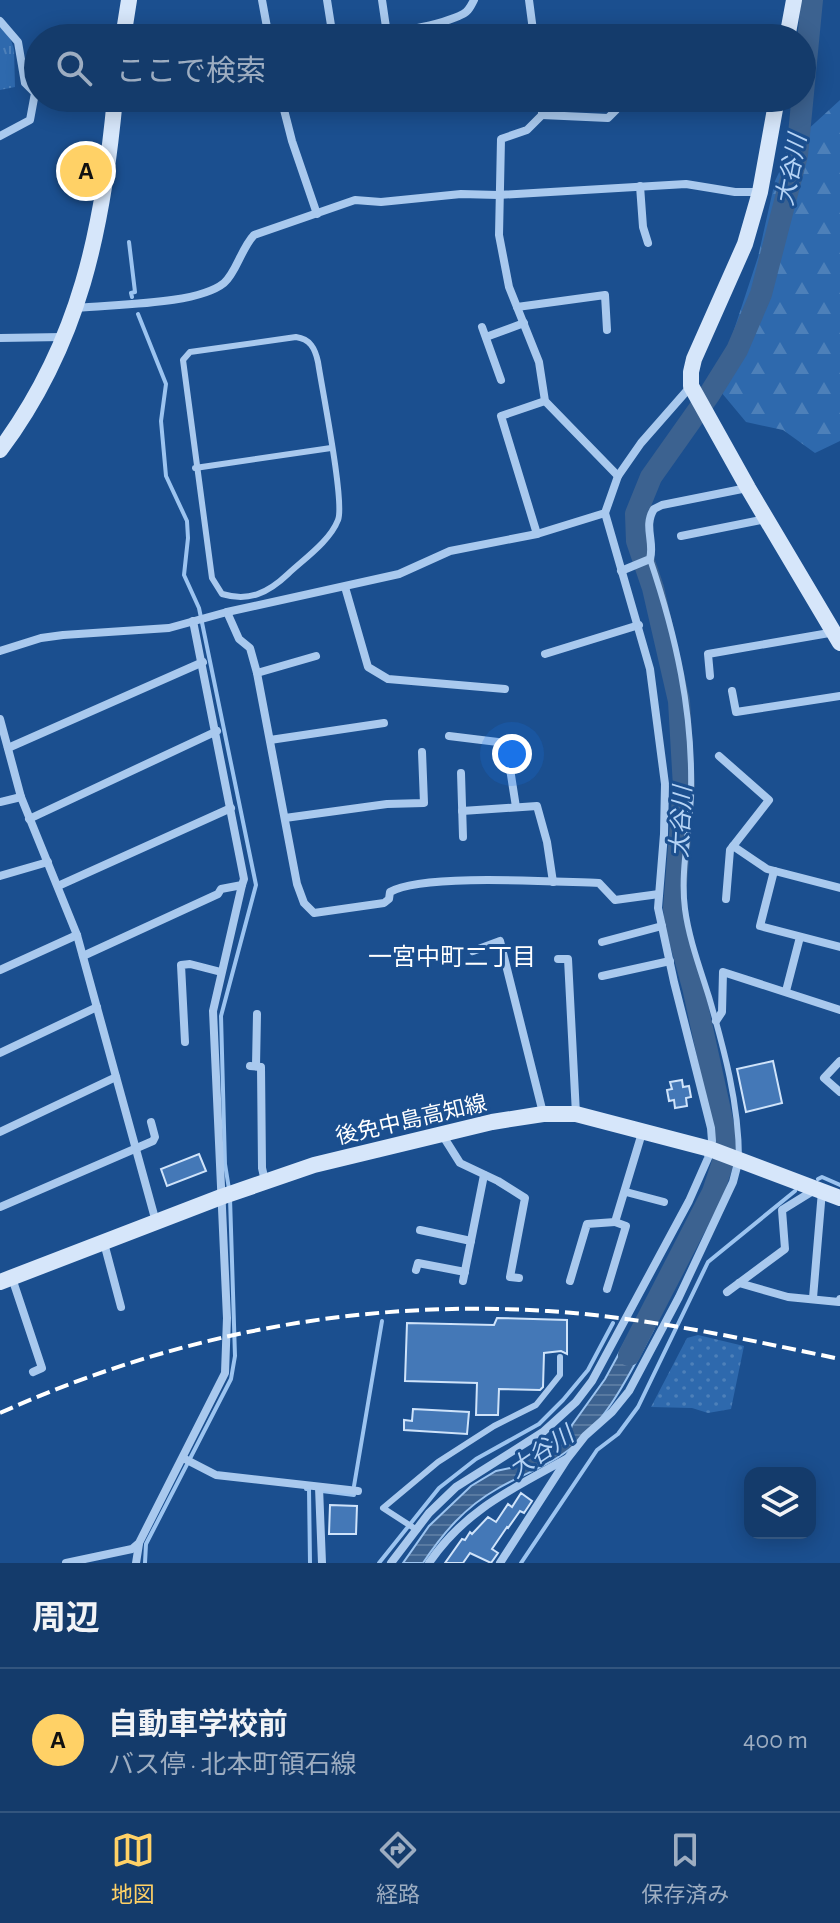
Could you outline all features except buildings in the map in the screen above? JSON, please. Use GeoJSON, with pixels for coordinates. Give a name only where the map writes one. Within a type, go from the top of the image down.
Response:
{"type":"FeatureCollection","features":[{"type":"Feature","properties":{"kind":"main road"},"geometry":{"type":"LineString","coordinates":[[125,24],[129,0]]}},
{"type":"Feature","properties":{"kind":"main road"},"geometry":{"type":"LineString","coordinates":[[790,24],[794,0]]}},
{"type":"Feature","properties":{"kind":"main road"},"geometry":{"type":"LineString","coordinates":[[0,450],[37,396],[77,308],[98,231],[113,112]]}},
{"type":"Feature","properties":{"kind":"main road"},"geometry":{"type":"LineString","coordinates":[[774,112],[760,192],[745,244],[694,359],[692,386],[766,519],[838,635]]}},
{"type":"Feature","properties":{"kind":"main road","name":"後免中島高知線"},"geometry":{"type":"LineString","coordinates":[[6,1280],[227,1194],[314,1165],[492,1122],[543,1114],[576,1114],[713,1150],[840,1198]]}},
{"type":"Feature","properties":{"kind":"street"},"geometry":{"type":"LineString","coordinates":[[262,0],[266,24]]}},
{"type":"Feature","properties":{"kind":"street"},"geometry":{"type":"LineString","coordinates":[[327,0],[331,24]]}},
{"type":"Feature","properties":{"kind":"street"},"geometry":{"type":"LineString","coordinates":[[382,0],[386,24]]}},
{"type":"Feature","properties":{"kind":"street"},"geometry":{"type":"LineString","coordinates":[[435,24],[466,13],[474,0]]}},
{"type":"Feature","properties":{"kind":"street"},"geometry":{"type":"LineString","coordinates":[[529,0],[532,24]]}},
{"type":"Feature","properties":{"kind":"street"},"geometry":{"type":"LineString","coordinates":[[0,21],[18,42],[24,77]]}},
{"type":"Feature","properties":{"kind":"street"},"geometry":{"type":"LineString","coordinates":[[0,136],[30,120],[31,112]]}},
{"type":"Feature","properties":{"kind":"street"},"geometry":{"type":"LineString","coordinates":[[285,112],[317,214]]}},
{"type":"Feature","properties":{"kind":"street"},"geometry":{"type":"LineString","coordinates":[[614,112],[608,118],[542,115],[527,130],[501,139],[498,195],[499,235],[509,287],[539,362],[545,401],[618,476]]}},
{"type":"Feature","properties":{"kind":"street"},"geometry":{"type":"LineString","coordinates":[[77,308],[206,294],[227,281],[244,245],[254,235],[355,200],[381,202],[461,194],[498,195],[686,184],[735,192],[760,192]]}},
{"type":"Feature","properties":{"kind":"street"},"geometry":{"type":"LineString","coordinates":[[640,186],[643,227],[648,243]]}},
{"type":"Feature","properties":{"kind":"street"},"geometry":{"type":"LineString","coordinates":[[517,307],[605,295],[607,330]]}},
{"type":"Feature","properties":{"kind":"street"},"geometry":{"type":"LineString","coordinates":[[486,337],[524,323]]}},
{"type":"Feature","properties":{"kind":"street"},"geometry":{"type":"LineString","coordinates":[[482,327],[501,380]]}},
{"type":"Feature","properties":{"kind":"street"},"geometry":{"type":"LineString","coordinates":[[0,338],[65,337]]}},
{"type":"Feature","properties":{"kind":"street"},"geometry":{"type":"LineString","coordinates":[[391,1563],[456,1487],[529,1442],[559,1419],[592,1381],[689,1201],[713,1150],[707,1106],[662,926],[659,894],[665,784],[650,669],[605,513],[618,476],[641,443],[692,386]]}},
{"type":"Feature","properties":{"kind":"street"},"geometry":{"type":"LineString","coordinates":[[537,534],[501,416],[545,401]]}},
{"type":"Feature","properties":{"kind":"street"},"geometry":{"type":"LineString","coordinates":[[621,571],[650,559],[652,552],[648,525],[654,509],[748,488]]}},
{"type":"Feature","properties":{"kind":"street"},"geometry":{"type":"LineString","coordinates":[[0,651],[41,638],[169,628],[399,574],[450,551],[537,534],[605,513]]}},
{"type":"Feature","properties":{"kind":"street"},"geometry":{"type":"LineString","coordinates":[[681,536],[766,519]]}},
{"type":"Feature","properties":{"kind":"street"},"geometry":{"type":"LineString","coordinates":[[345,587],[368,667],[388,679],[505,689]]}},
{"type":"Feature","properties":{"kind":"street"},"geometry":{"type":"LineString","coordinates":[[227,612],[239,639],[250,648],[297,884],[304,903],[314,913],[384,903],[397,887],[430,882],[599,883],[615,900],[659,894]]}},
{"type":"Feature","properties":{"kind":"street"},"geometry":{"type":"LineString","coordinates":[[136,1563],[139,1543],[222,1381],[227,1364],[227,1194],[212,1022],[244,879],[203,662],[198,620]]}},
{"type":"Feature","properties":{"kind":"street"},"geometry":{"type":"LineString","coordinates":[[545,654],[639,625]]}},
{"type":"Feature","properties":{"kind":"street"},"geometry":{"type":"LineString","coordinates":[[710,676],[708,654],[838,635]]}},
{"type":"Feature","properties":{"kind":"street"},"geometry":{"type":"LineString","coordinates":[[257,673],[316,656]]}},
{"type":"Feature","properties":{"kind":"street"},"geometry":{"type":"LineString","coordinates":[[8,748],[203,662]]}},
{"type":"Feature","properties":{"kind":"street"},"geometry":{"type":"LineString","coordinates":[[732,691],[736,712],[840,696]]}},
{"type":"Feature","properties":{"kind":"street"},"geometry":{"type":"LineString","coordinates":[[0,719],[21,797],[77,935],[156,1222]]}},
{"type":"Feature","properties":{"kind":"street"},"geometry":{"type":"LineString","coordinates":[[270,740],[384,723]]}},
{"type":"Feature","properties":{"kind":"street"},"geometry":{"type":"LineString","coordinates":[[29,819],[217,731]]}},
{"type":"Feature","properties":{"kind":"street"},"geometry":{"type":"LineString","coordinates":[[449,736],[506,743],[516,807]]}},
{"type":"Feature","properties":{"kind":"street"},"geometry":{"type":"LineString","coordinates":[[285,818],[387,804],[424,803],[422,752]]}},
{"type":"Feature","properties":{"kind":"street"},"geometry":{"type":"LineString","coordinates":[[719,756],[769,800],[730,850],[726,899]]}},
{"type":"Feature","properties":{"kind":"street"},"geometry":{"type":"LineString","coordinates":[[0,763],[10,760]]}},
{"type":"Feature","properties":{"kind":"street"},"geometry":{"type":"LineString","coordinates":[[461,773],[463,837]]}},
{"type":"Feature","properties":{"kind":"street"},"geometry":{"type":"LineString","coordinates":[[0,802],[21,797]]}},
{"type":"Feature","properties":{"kind":"street"},"geometry":{"type":"LineString","coordinates":[[462,811],[537,806],[553,882]]}},
{"type":"Feature","properties":{"kind":"street"},"geometry":{"type":"LineString","coordinates":[[58,886],[231,808]]}},
{"type":"Feature","properties":{"kind":"street"},"geometry":{"type":"LineString","coordinates":[[733,846],[774,871],[840,888]]}},
{"type":"Feature","properties":{"kind":"street"},"geometry":{"type":"LineString","coordinates":[[0,876],[48,862]]}},
{"type":"Feature","properties":{"kind":"street"},"geometry":{"type":"LineString","coordinates":[[774,871],[760,926],[840,947]]}},
{"type":"Feature","properties":{"kind":"street"},"geometry":{"type":"LineString","coordinates":[[83,956],[218,894],[221,889],[242,885]]}},
{"type":"Feature","properties":{"kind":"street"},"geometry":{"type":"LineString","coordinates":[[602,942],[662,926]]}},
{"type":"Feature","properties":{"kind":"street"},"geometry":{"type":"LineString","coordinates":[[0,970],[77,935]]}},
{"type":"Feature","properties":{"kind":"street"},"geometry":{"type":"LineString","coordinates":[[786,991],[800,937]]}},
{"type":"Feature","properties":{"kind":"street"},"geometry":{"type":"LineString","coordinates":[[473,951],[500,941],[543,1114]]}},
{"type":"Feature","properties":{"kind":"street"},"geometry":{"type":"LineString","coordinates":[[558,959],[568,959],[576,1114]]}},
{"type":"Feature","properties":{"kind":"street"},"geometry":{"type":"LineString","coordinates":[[602,976],[670,961]]}},
{"type":"Feature","properties":{"kind":"street"},"geometry":{"type":"LineString","coordinates":[[185,1042],[181,965],[190,964],[221,972]]}},
{"type":"Feature","properties":{"kind":"street"},"geometry":{"type":"LineString","coordinates":[[716,1021],[722,1012],[723,972],[840,1010]]}},
{"type":"Feature","properties":{"kind":"street"},"geometry":{"type":"LineString","coordinates":[[0,1053],[97,1007]]}},
{"type":"Feature","properties":{"kind":"street"},"geometry":{"type":"LineString","coordinates":[[257,1014],[253,1066],[261,1067],[262,1168],[265,1181]]}},
{"type":"Feature","properties":{"kind":"street"},"geometry":{"type":"LineString","coordinates":[[840,1061],[824,1078],[840,1092]]}},
{"type":"Feature","properties":{"kind":"street"},"geometry":{"type":"LineString","coordinates":[[0,1132],[116,1077]]}},
{"type":"Feature","properties":{"kind":"street"},"geometry":{"type":"LineString","coordinates":[[0,1207],[153,1141],[155,1137],[151,1122]]}},
{"type":"Feature","properties":{"kind":"street"},"geometry":{"type":"LineString","coordinates":[[615,1222],[642,1133]]}},
{"type":"Feature","properties":{"kind":"street"},"geometry":{"type":"LineString","coordinates":[[443,1136],[460,1163],[525,1198],[510,1277],[519,1278]]}},
{"type":"Feature","properties":{"kind":"street"},"geometry":{"type":"LineString","coordinates":[[500,1563],[567,1459],[585,1436],[612,1412],[643,1367],[733,1182],[739,1159]]}},
{"type":"Feature","properties":{"kind":"street"},"geometry":{"type":"LineString","coordinates":[[416,1270],[418,1263],[464,1276],[484,1175]]}},
{"type":"Feature","properties":{"kind":"street"},"geometry":{"type":"LineString","coordinates":[[727,1292],[785,1249],[782,1210],[820,1190]]}},
{"type":"Feature","properties":{"kind":"street"},"geometry":{"type":"LineString","coordinates":[[813,1298],[820,1190]]}},
{"type":"Feature","properties":{"kind":"street"},"geometry":{"type":"LineString","coordinates":[[626,1192],[664,1202]]}},
{"type":"Feature","properties":{"kind":"street"},"geometry":{"type":"LineString","coordinates":[[570,1281],[587,1224],[615,1222],[626,1226],[607,1289]]}},
{"type":"Feature","properties":{"kind":"street"},"geometry":{"type":"LineString","coordinates":[[420,1230],[471,1241]]}},
{"type":"Feature","properties":{"kind":"street"},"geometry":{"type":"LineString","coordinates":[[103,1242],[121,1307]]}},
{"type":"Feature","properties":{"kind":"street"},"geometry":{"type":"LineString","coordinates":[[6,1280],[42,1368],[33,1372]]}},
{"type":"Feature","properties":{"kind":"street"},"geometry":{"type":"LineString","coordinates":[[739,1283],[788,1297],[839,1302],[840,1299]]}},
{"type":"Feature","properties":{"kind":"street"},"geometry":{"type":"LineString","coordinates":[[183,1458],[216,1475],[358,1491]]}},
{"type":"Feature","properties":{"kind":"street"},"geometry":{"type":"LineString","coordinates":[[429,1563],[444,1542],[483,1506],[567,1459]]}},
{"type":"Feature","properties":{"kind":"street"},"geometry":{"type":"LineString","coordinates":[[541,1473],[554,1481]]}},
{"type":"Feature","properties":{"kind":"street"},"geometry":{"type":"LineString","coordinates":[[319,1487],[322,1563]]}},
{"type":"Feature","properties":{"kind":"street"},"geometry":{"type":"LineString","coordinates":[[66,1563],[132,1549],[139,1543]]}},
{"type":"Feature","properties":{"kind":"lane"},"geometry":{"type":"LineString","coordinates":[[304,338],[312,345],[318,362],[331,448],[339,499],[338,522],[331,533],[273,588],[241,598],[222,594],[212,578],[183,360],[190,352],[304,338]]}},
{"type":"Feature","properties":{"kind":"lane"},"geometry":{"type":"LineString","coordinates":[[195,468],[331,448]]}},
{"type":"Feature","properties":{"kind":"lane"},"geometry":{"type":"LineString","coordinates":[[650,559],[674,636],[685,691],[691,764],[685,905],[688,927],[716,1021],[739,1127],[739,1159]]}},
{"type":"Feature","properties":{"kind":"lane"},"geometry":{"type":"LineString","coordinates":[[417,1530],[383,1508],[438,1462],[494,1426],[536,1405],[560,1375],[560,1357]]}},
{"type":"Feature","properties":{"kind":"green space"},"geometry":{"type":"Polygon","coordinates":[[[6,26],[14,49],[15,87],[0,90],[0,28],[6,26]]]}},
{"type":"Feature","properties":{"kind":"green space"},"geometry":{"type":"Polygon","coordinates":[[[840,100],[840,441],[815,453],[783,430],[746,422],[721,392],[726,354],[758,257],[775,181],[793,143],[840,100]]]}},
{"type":"Feature","properties":{"kind":"green space"},"geometry":{"type":"Polygon","coordinates":[[[698,1335],[744,1346],[731,1409],[708,1413],[692,1408],[651,1407],[687,1338],[698,1335]]]}},
{"type":"Feature","properties":{"kind":"water"},"geometry":{"type":"Polygon","coordinates":[[[634,1326],[653,1330],[615,1398],[592,1429],[555,1459],[485,1496],[447,1531],[423,1563],[403,1563],[429,1526],[471,1486],[496,1471],[515,1467],[525,1457],[570,1432],[605,1379],[634,1326]]]}},
{"type":"Feature","properties":{"kind":"waterway","name":"大谷川"},"geometry":{"type":"LineString","coordinates":[[810,24],[812,0]]}},
{"type":"Feature","properties":{"kind":"waterway","name":"大谷川"},"geometry":{"type":"LineString","coordinates":[[629,1355],[713,1192],[728,1147],[693,987],[676,925],[674,908],[684,787],[679,701],[653,588],[637,541],[636,514],[651,477],[737,350],[761,294],[797,155],[801,112]]}},
{"type":"Feature","properties":{"kind":"waterway"},"geometry":{"type":"LineString","coordinates":[[129,242],[135,292],[131,293],[132,297]]}},
{"type":"Feature","properties":{"kind":"waterway"},"geometry":{"type":"LineString","coordinates":[[138,314],[166,384],[161,421],[166,476],[187,521],[184,575],[199,608],[256,885],[221,1016],[225,1164],[229,1189]]}},
{"type":"Feature","properties":{"kind":"waterway"},"geometry":{"type":"LineString","coordinates":[[818,1179],[822,1177],[840,1185]]}},
{"type":"Feature","properties":{"kind":"waterway"},"geometry":{"type":"LineString","coordinates":[[521,1563],[597,1450],[618,1434],[638,1407],[708,1262],[795,1191]]}},
{"type":"Feature","properties":{"kind":"waterway"},"geometry":{"type":"LineString","coordinates":[[145,1563],[146,1544],[231,1379],[235,1356],[230,1198]]}},
{"type":"Feature","properties":{"kind":"waterway"},"geometry":{"type":"LineString","coordinates":[[354,1486],[382,1321]]}},
{"type":"Feature","properties":{"kind":"waterway"},"geometry":{"type":"LineString","coordinates":[[379,1563],[439,1488],[476,1459],[539,1424],[563,1400],[588,1370],[613,1323]]}},
{"type":"Feature","properties":{"kind":"waterway"},"geometry":{"type":"LineString","coordinates":[[306,1489],[309,1489],[310,1563]]}},
{"type":"Feature","properties":{"kind":"waterway"},"geometry":{"type":"LineString","coordinates":[[322,1491],[354,1495]]}},
{"type":"Feature","properties":{"kind":"railway"},"geometry":{"type":"LineString","coordinates":[[0,1413],[132,1362],[199,1343],[336,1317],[406,1311],[547,1311],[621,1318],[840,1359]]}},
{"type":"Feature","properties":{"kind":"place","name":"自動車学校前"},"geometry":{"type":"Point","coordinates":[86,171]}},
{"type":"Feature","properties":{"kind":"district","name":"一宮中町二丁目"},"geometry":{"type":"Point","coordinates":[452,957]}}]}
